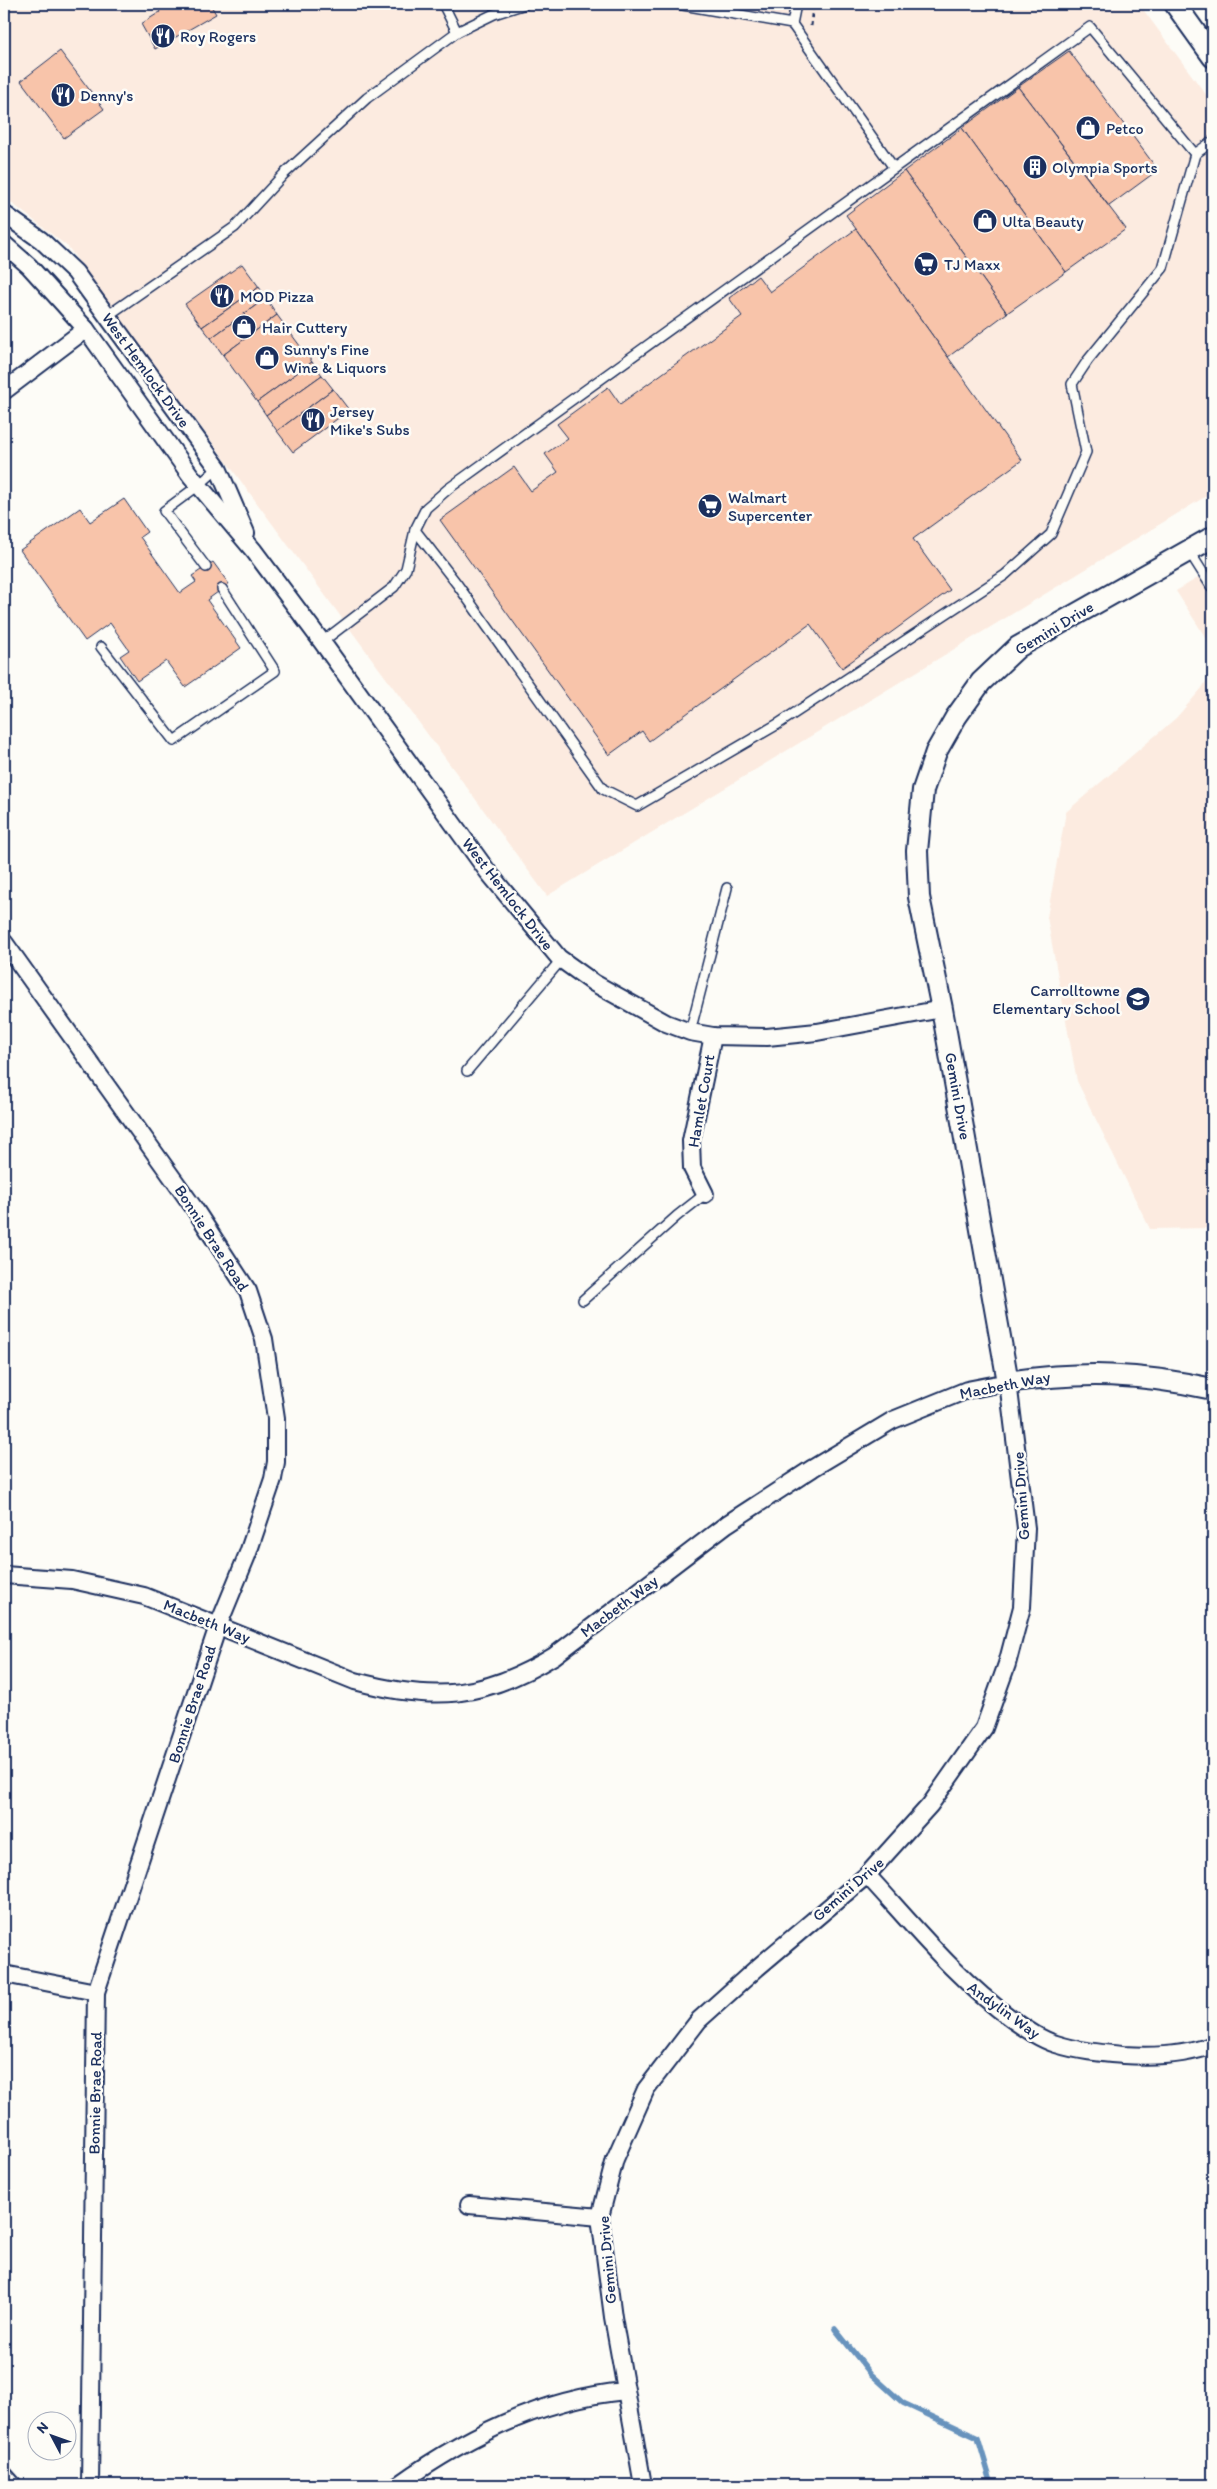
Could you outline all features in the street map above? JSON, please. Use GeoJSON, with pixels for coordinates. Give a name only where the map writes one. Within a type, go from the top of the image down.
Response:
{"type":"FeatureCollection","features":[{"type":"Feature","properties":{"kind":"street"},"geometry":{"type":"LineString","coordinates":[[1175,4],[1213,57]]}},
{"type":"Feature","properties":{"kind":"street","name":"West Hemlock Drive"},"geometry":{"type":"LineString","coordinates":[[4,214],[40,240],[75,272],[218,468],[254,551]]}},
{"type":"Feature","properties":{"kind":"street","name":"West Hemlock Drive"},"geometry":{"type":"LineString","coordinates":[[4,244],[29,266],[86,330],[199,485],[254,551],[322,642],[488,872],[532,929],[562,960],[594,983],[630,1005],[666,1023],[690,1032],[713,1036],[766,1037],[817,1032],[942,1009]]}},
{"type":"Feature","properties":{"kind":"street"},"geometry":{"type":"LineString","coordinates":[[4,391],[86,330]]}},
{"type":"Feature","properties":{"kind":"street","name":"Gemini Drive"},"geometry":{"type":"LineString","coordinates":[[643,2485],[611,2308],[600,2217],[615,2159],[646,2089],[699,2020],[772,1955],[868,1875],[930,1805],[984,1728],[1007,1664],[1022,1607],[1026,1528],[1008,1382],[942,1009],[920,897],[917,851],[923,790],[940,745],[956,717],[981,682],[1018,647],[1213,537]]}},
{"type":"Feature","properties":{"kind":"street","name":"Bonnie Brae Road"},"geometry":{"type":"LineString","coordinates":[[4,942],[114,1094],[248,1291],[264,1339],[276,1418],[276,1462],[273,1479],[248,1553],[218,1626],[96,1992],[90,2485]]}},
{"type":"Feature","properties":{"kind":"street","name":"Hamlet Court"},"geometry":{"type":"LineString","coordinates":[[705,1194],[692,1168],[691,1141],[713,1036]]}},
{"type":"Feature","properties":{"kind":"street","name":"Macbeth Way"},"geometry":{"type":"LineString","coordinates":[[4,1575],[72,1580],[144,1596],[355,1681],[390,1690],[440,1695],[478,1690],[526,1674],[554,1656],[727,1524],[813,1468],[893,1420],[967,1390],[1061,1374],[1103,1374],[1167,1379],[1213,1389]]}},
{"type":"Feature","properties":{"kind":"street","name":"Andylin Way"},"geometry":{"type":"LineString","coordinates":[[868,1875],[964,1981],[988,2002],[1031,2032],[1055,2044],[1096,2053],[1138,2056],[1190,2054],[1213,2045]]}},
{"type":"Feature","properties":{"kind":"street"},"geometry":{"type":"LineString","coordinates":[[4,1974],[96,1992]]}},
{"type":"Feature","properties":{"kind":"street"},"geometry":{"type":"LineString","coordinates":[[469,2205],[600,2217]]}},
{"type":"Feature","properties":{"kind":"street"},"geometry":{"type":"LineString","coordinates":[[398,2485],[468,2440],[526,2414],[595,2394],[626,2391]]}},
{"type":"Feature","properties":{"kind":"street"},"geometry":{"type":"LineString","coordinates":[[4,2475],[14,2485]]}},
{"type":"Feature","properties":{"kind":"lane"},"geometry":{"type":"LineString","coordinates":[[442,4],[457,32]]}},
{"type":"Feature","properties":{"kind":"lane"},"geometry":{"type":"LineString","coordinates":[[107,316],[235,227],[284,174],[366,98],[457,32],[494,14],[525,4]]}},
{"type":"Feature","properties":{"kind":"lane"},"geometry":{"type":"LineString","coordinates":[[676,4],[792,24],[894,168]]}},
{"type":"Feature","properties":{"kind":"lane"},"geometry":{"type":"LineString","coordinates":[[792,24],[796,4]]}},
{"type":"Feature","properties":{"kind":"lane"},"geometry":{"type":"LineString","coordinates":[[322,642],[394,587],[406,569],[415,530],[426,508],[448,489],[1090,27],[1194,154]]}},
{"type":"Feature","properties":{"kind":"lane"},"geometry":{"type":"LineString","coordinates":[[415,530],[457,584],[604,789],[637,806],[778,724],[997,580],[1051,534],[1086,452],[1072,384],[1088,360],[1163,268],[1194,154],[1213,141]]}},
{"type":"Feature","properties":{"kind":"lane"},"geometry":{"type":"LineString","coordinates":[[206,567],[164,511],[218,468]]}},
{"type":"Feature","properties":{"kind":"lane"},"geometry":{"type":"LineString","coordinates":[[1189,551],[1213,589]]}},
{"type":"Feature","properties":{"kind":"lane"},"geometry":{"type":"LineString","coordinates":[[101,647],[174,741],[275,671],[222,589]]}},
{"type":"Feature","properties":{"kind":"lane"},"geometry":{"type":"LineString","coordinates":[[690,1032],[727,888]]}},
{"type":"Feature","properties":{"kind":"lane"},"geometry":{"type":"LineString","coordinates":[[467,1071],[562,960]]}},
{"type":"Feature","properties":{"kind":"lane"},"geometry":{"type":"LineString","coordinates":[[583,1300],[677,1216],[705,1194]]}},
{"type":"Feature","properties":{"kind":"shaded area"},"geometry":{"type":"Polygon","coordinates":[[[10,4],[1139,4],[1213,104],[1213,492],[547,896],[68,247],[4,197],[4,8],[10,4]]]}},
{"type":"Feature","properties":{"kind":"shaded area"},"geometry":{"type":"Polygon","coordinates":[[[1213,569],[1213,649],[1176,591],[1213,569]]]}},
{"type":"Feature","properties":{"kind":"shaded area","name":"Carrolltowne Elementary School"},"geometry":{"type":"Polygon","coordinates":[[[1213,669],[1213,1228],[1150,1229],[1077,1081],[1047,917],[1066,812],[1176,718],[1202,688],[1213,669]]]}},
{"type":"Feature","properties":{"kind":"building","name":"Roy Rogers"},"geometry":{"type":"Polygon","coordinates":[[[163,4],[210,4],[216,14],[155,49],[141,24],[160,12],[157,7],[163,4]]]}},
{"type":"Feature","properties":{"kind":"building","name":"Denny's"},"geometry":{"type":"Polygon","coordinates":[[[60,51],[104,109],[64,138],[21,81],[60,51]]]}},
{"type":"Feature","properties":{"kind":"building","name":"Petco"},"geometry":{"type":"Polygon","coordinates":[[[1069,51],[1158,170],[1109,206],[1018,87],[1069,51]]]}},
{"type":"Feature","properties":{"kind":"building","name":"Olympia Sports"},"geometry":{"type":"Polygon","coordinates":[[[1018,87],[1126,229],[1066,272],[962,128],[1018,87]]]}},
{"type":"Feature","properties":{"kind":"building","name":"Ulta Beauty"},"geometry":{"type":"Polygon","coordinates":[[[962,128],[1066,272],[1007,313],[904,171],[962,128]]]}},
{"type":"Feature","properties":{"kind":"building","name":"TJ Maxx"},"geometry":{"type":"Polygon","coordinates":[[[904,171],[1007,313],[948,357],[846,215],[904,171]]]}},
{"type":"Feature","properties":{"kind":"building","name":"Walmart Supercenter"},"geometry":{"type":"Polygon","coordinates":[[[856,229],[1022,460],[913,539],[950,590],[842,668],[810,624],[649,741],[642,731],[609,755],[440,520],[514,467],[531,491],[558,472],[545,454],[568,438],[557,424],[608,387],[620,404],[742,316],[729,298],[758,276],[770,292],[856,229]]]}},
{"type":"Feature","properties":{"kind":"building","name":"MOD Pizza"},"geometry":{"type":"Polygon","coordinates":[[[242,264],[259,287],[202,327],[185,304],[242,264]]]}},
{"type":"Feature","properties":{"kind":"building"},"geometry":{"type":"Polygon","coordinates":[[[259,287],[266,298],[211,338],[202,327],[259,287]]]}},
{"type":"Feature","properties":{"kind":"building","name":"Hair Cuttery"},"geometry":{"type":"Polygon","coordinates":[[[266,298],[277,315],[223,355],[211,338],[266,298]]]}},
{"type":"Feature","properties":{"kind":"building","name":"Sunny's Fine Wine & Liquors"},"geometry":{"type":"Polygon","coordinates":[[[277,315],[312,362],[257,402],[223,355],[277,315]]]}},
{"type":"Feature","properties":{"kind":"building"},"geometry":{"type":"Polygon","coordinates":[[[312,362],[322,375],[266,415],[257,402],[312,362]]]}},
{"type":"Feature","properties":{"kind":"building"},"geometry":{"type":"Polygon","coordinates":[[[322,375],[333,389],[277,431],[266,415],[322,375]]]}},
{"type":"Feature","properties":{"kind":"building","name":"Jersey Mike's Subs"},"geometry":{"type":"Polygon","coordinates":[[[333,389],[349,410],[293,452],[277,431],[333,389]]]}},
{"type":"Feature","properties":{"kind":"building"},"geometry":{"type":"Polygon","coordinates":[[[124,499],[147,532],[140,537],[180,593],[196,582],[192,576],[213,562],[229,584],[207,600],[241,648],[185,687],[166,661],[137,681],[120,656],[129,650],[110,623],[85,641],[20,550],[80,508],[90,522],[124,499]]]}},
{"type":"Feature","properties":{"kind":"waterway"},"geometry":{"type":"LineString","coordinates":[[835,2329],[871,2374],[903,2403],[978,2438],[992,2485]]}},
{"type":"Feature","properties":{"kind":"place","name":"Roy Rogers"},"geometry":{"type":"Point","coordinates":[163,36]}},
{"type":"Feature","properties":{"kind":"place","name":"Denny's"},"geometry":{"type":"Point","coordinates":[63,95]}},
{"type":"Feature","properties":{"kind":"place","name":"Petco"},"geometry":{"type":"Point","coordinates":[1088,128]}},
{"type":"Feature","properties":{"kind":"place","name":"Olympia Sports"},"geometry":{"type":"Point","coordinates":[1035,167]}},
{"type":"Feature","properties":{"kind":"place","name":"Ulta Beauty"},"geometry":{"type":"Point","coordinates":[985,221]}},
{"type":"Feature","properties":{"kind":"place","name":"TJ Maxx"},"geometry":{"type":"Point","coordinates":[926,264]}},
{"type":"Feature","properties":{"kind":"place","name":"MOD Pizza"},"geometry":{"type":"Point","coordinates":[222,296]}},
{"type":"Feature","properties":{"kind":"place","name":"Hair Cuttery"},"geometry":{"type":"Point","coordinates":[244,327]}},
{"type":"Feature","properties":{"kind":"place","name":"Sunny's Fine Wine & Liquors"},"geometry":{"type":"Point","coordinates":[267,358]}},
{"type":"Feature","properties":{"kind":"place","name":"Jersey Mike's Subs"},"geometry":{"type":"Point","coordinates":[313,420]}},
{"type":"Feature","properties":{"kind":"place","name":"Walmart Supercenter"},"geometry":{"type":"Point","coordinates":[710,506]}},
{"type":"Feature","properties":{"kind":"place","name":"Carrolltowne Elementary School"},"geometry":{"type":"Point","coordinates":[1138,999]}}]}
